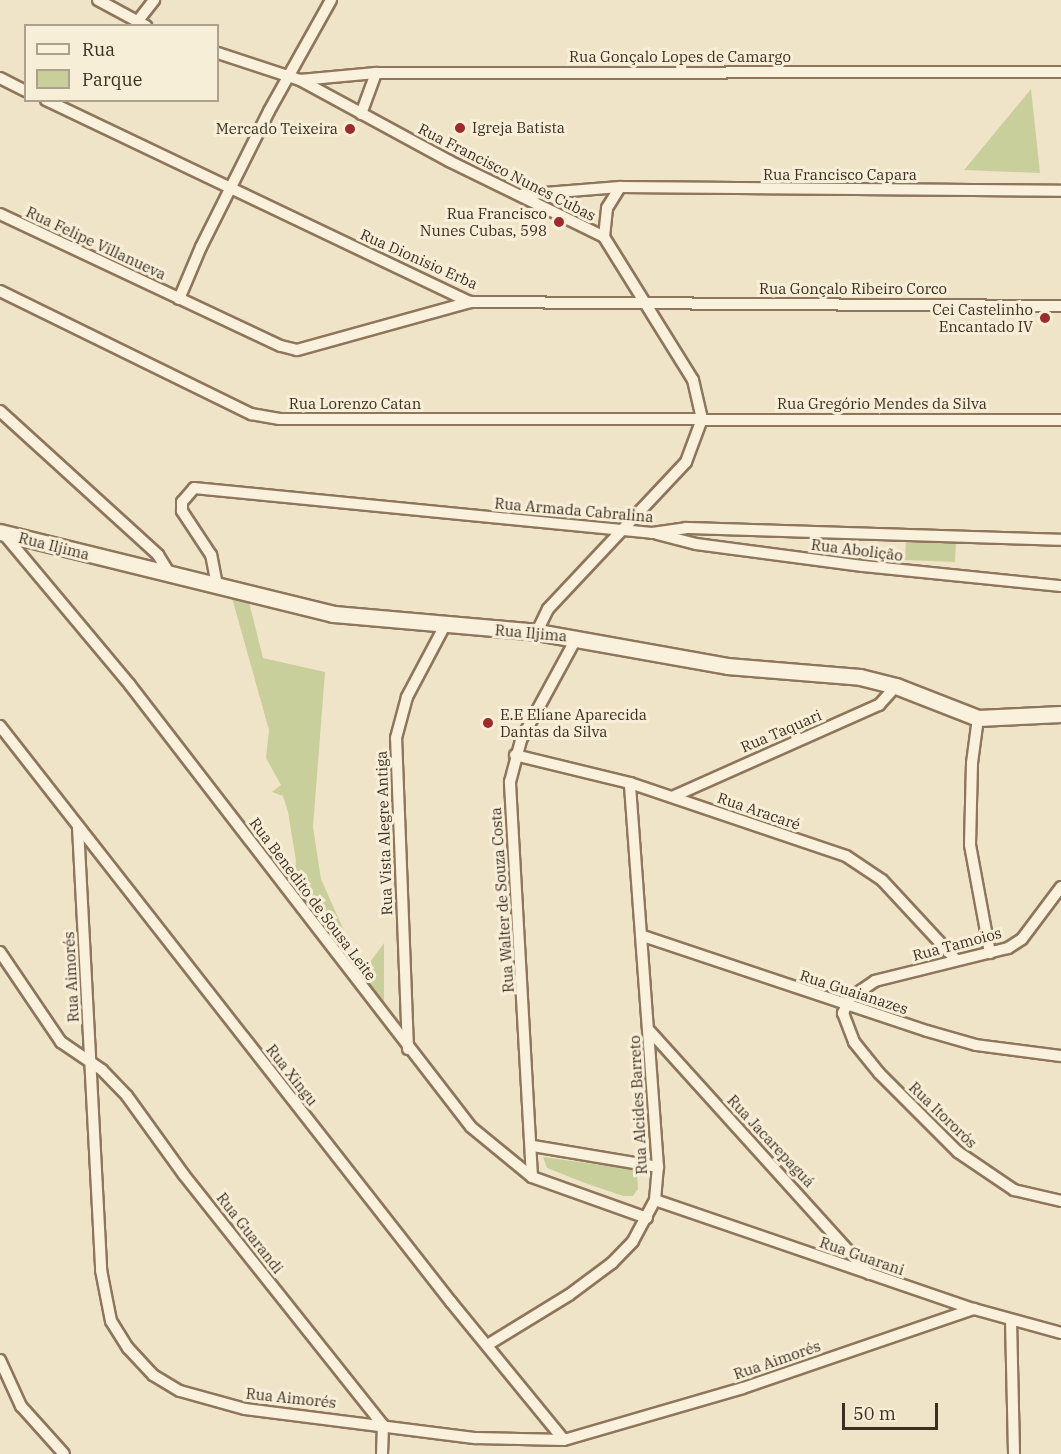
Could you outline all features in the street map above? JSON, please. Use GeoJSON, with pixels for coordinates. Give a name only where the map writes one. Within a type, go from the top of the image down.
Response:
{"type":"FeatureCollection","features":[{"type":"Feature","properties":{"kind":"main road","name":"Rua Iljima"},"geometry":{"type":"LineString","coordinates":[[2,532],[333,614],[444,627],[537,632],[717,665],[860,677],[896,686],[978,718],[1061,714]]}},
{"type":"Feature","properties":{"kind":"street"},"geometry":{"type":"LineString","coordinates":[[98,0],[142,24],[154,0]]}},
{"type":"Feature","properties":{"kind":"street","name":"Rua Felipe Villanueva"},"geometry":{"type":"LineString","coordinates":[[179,300],[231,189],[289,75],[331,0]]}},
{"type":"Feature","properties":{"kind":"street","name":"Rua Francisco Nunes Cubas"},"geometry":{"type":"LineString","coordinates":[[219,53],[300,80],[361,114],[604,237],[693,380],[702,418]]}},
{"type":"Feature","properties":{"kind":"street","name":"Rua Gonçalo Lopes de Camargo"},"geometry":{"type":"LineString","coordinates":[[300,80],[376,73],[1061,72]]}},
{"type":"Feature","properties":{"kind":"street"},"geometry":{"type":"LineString","coordinates":[[361,114],[376,73]]}},
{"type":"Feature","properties":{"kind":"street"},"geometry":{"type":"LineString","coordinates":[[0,78],[24,90]]}},
{"type":"Feature","properties":{"kind":"street","name":"Rua Dionisio Erba"},"geometry":{"type":"LineString","coordinates":[[50,102],[470,302],[644,303]]}},
{"type":"Feature","properties":{"kind":"street"},"geometry":{"type":"LineString","coordinates":[[604,237],[607,208],[620,187]]}},
{"type":"Feature","properties":{"kind":"street","name":"Rua Francisco Capara"},"geometry":{"type":"LineString","coordinates":[[520,195],[620,187],[1061,191]]}},
{"type":"Feature","properties":{"kind":"street","name":"Rua Felipe Villanueva"},"geometry":{"type":"LineString","coordinates":[[0,214],[179,300],[297,350],[470,302]]}},
{"type":"Feature","properties":{"kind":"street","name":"Rua Lorenzo Catan"},"geometry":{"type":"LineString","coordinates":[[0,291],[251,414],[280,419],[702,418]]}},
{"type":"Feature","properties":{"kind":"street","name":"Rua Gonçalo Ribeiro Corco"},"geometry":{"type":"LineString","coordinates":[[644,303],[1061,306]]}},
{"type":"Feature","properties":{"kind":"street"},"geometry":{"type":"LineString","coordinates":[[0,411],[158,555],[170,574]]}},
{"type":"Feature","properties":{"kind":"street"},"geometry":{"type":"LineString","coordinates":[[537,632],[548,609],[686,462],[702,418]]}},
{"type":"Feature","properties":{"kind":"street","name":"Rua Gregório Mendes da Silva"},"geometry":{"type":"LineString","coordinates":[[702,418],[1061,420]]}},
{"type":"Feature","properties":{"kind":"street","name":"Rua Armada Cabralina"},"geometry":{"type":"LineString","coordinates":[[217,585],[210,555],[182,511],[182,502],[194,488],[651,533],[686,528],[1061,540]]}},
{"type":"Feature","properties":{"kind":"street","name":"Rua Benedito de Sousa Leite"},"geometry":{"type":"LineString","coordinates":[[2,532],[130,685],[408,1049],[471,1127],[532,1177],[646,1218]]}},
{"type":"Feature","properties":{"kind":"street","name":"Rua Abolição"},"geometry":{"type":"LineString","coordinates":[[651,533],[696,544],[863,566],[1061,586]]}},
{"type":"Feature","properties":{"kind":"street","name":"Rua Vista Alegre Antiga"},"geometry":{"type":"LineString","coordinates":[[408,1049],[396,738],[407,697],[444,627]]}},
{"type":"Feature","properties":{"kind":"street","name":"Rua Walter de Souza Costa"},"geometry":{"type":"LineString","coordinates":[[532,1177],[533,1146],[510,782],[515,754],[578,638]]}},
{"type":"Feature","properties":{"kind":"street","name":"Rua Taquari"},"geometry":{"type":"LineString","coordinates":[[672,797],[879,705],[896,686]]}},
{"type":"Feature","properties":{"kind":"street"},"geometry":{"type":"LineString","coordinates":[[978,718],[972,763],[970,845],[990,953]]}},
{"type":"Feature","properties":{"kind":"street","name":"Rua Xingu"},"geometry":{"type":"LineString","coordinates":[[0,726],[451,1302],[489,1344],[564,1440]]}},
{"type":"Feature","properties":{"kind":"street","name":"Rua Aracaré"},"geometry":{"type":"LineString","coordinates":[[515,754],[630,783],[846,856],[882,880],[956,960]]}},
{"type":"Feature","properties":{"kind":"street","name":"Rua Alcides Barreto"},"geometry":{"type":"LineString","coordinates":[[489,1344],[569,1295],[612,1263],[646,1218],[655,1200],[658,1167],[643,936],[630,783]]}},
{"type":"Feature","properties":{"kind":"street","name":"Rua Aimorés"},"geometry":{"type":"LineString","coordinates":[[78,827],[102,1269],[111,1321],[128,1348],[153,1374],[208,1401],[245,1409],[476,1438],[564,1440],[743,1388],[974,1309]]}},
{"type":"Feature","properties":{"kind":"street","name":"Rua Tamoios"},"geometry":{"type":"LineString","coordinates":[[845,1006],[865,985],[990,953],[1023,939],[1061,887]]}},
{"type":"Feature","properties":{"kind":"street","name":"Rua Guaianazes"},"geometry":{"type":"LineString","coordinates":[[643,936],[845,1006],[976,1045],[1061,1056]]}},
{"type":"Feature","properties":{"kind":"street","name":"Rua Guarandi"},"geometry":{"type":"LineString","coordinates":[[2,958],[61,1042],[127,1095],[191,1184],[383,1425]]}},
{"type":"Feature","properties":{"kind":"street","name":"Rua Itororós"},"geometry":{"type":"LineString","coordinates":[[845,1006],[844,1021],[854,1042],[958,1152],[1014,1190],[1061,1201]]}},
{"type":"Feature","properties":{"kind":"street","name":"Rua Jacarepaguá"},"geometry":{"type":"LineString","coordinates":[[648,1029],[870,1274]]}},
{"type":"Feature","properties":{"kind":"street"},"geometry":{"type":"LineString","coordinates":[[533,1146],[658,1167]]}},
{"type":"Feature","properties":{"kind":"street","name":"Rua Guarani"},"geometry":{"type":"LineString","coordinates":[[655,1200],[974,1309],[1061,1333]]}},
{"type":"Feature","properties":{"kind":"street"},"geometry":{"type":"LineString","coordinates":[[1011,1320],[1014,1454]]}},
{"type":"Feature","properties":{"kind":"street"},"geometry":{"type":"LineString","coordinates":[[0,1360],[21,1406],[64,1454]]}},
{"type":"Feature","properties":{"kind":"street"},"geometry":{"type":"LineString","coordinates":[[382,1454],[383,1425]]}},
{"type":"Feature","properties":{"kind":"green space"},"geometry":{"type":"Polygon","coordinates":[[[1031,89],[1040,173],[964,170],[1031,89]]]}},
{"type":"Feature","properties":{"kind":"green space"},"geometry":{"type":"Polygon","coordinates":[[[906,540],[956,542],[955,562],[905,560],[906,540]]]}},
{"type":"Feature","properties":{"kind":"green space"},"geometry":{"type":"Polygon","coordinates":[[[232,598],[249,602],[263,658],[325,672],[313,827],[321,879],[358,962],[367,966],[384,943],[384,1004],[287,877],[295,869],[296,861],[288,812],[283,796],[272,792],[281,785],[266,758],[269,730],[232,598]]]}},
{"type":"Feature","properties":{"kind":"green space"},"geometry":{"type":"Polygon","coordinates":[[[543,1157],[637,1170],[638,1189],[633,1196],[623,1196],[547,1168],[543,1157]]]}},
{"type":"Feature","properties":{"kind":"place","name":"Igreja Batista"},"geometry":{"type":"Point","coordinates":[460,128]}},
{"type":"Feature","properties":{"kind":"place","name":"Mercado Teixeira"},"geometry":{"type":"Point","coordinates":[350,129]}},
{"type":"Feature","properties":{"kind":"place","name":"Rua Francisco Nunes Cubas, 598"},"geometry":{"type":"Point","coordinates":[559,222]}},
{"type":"Feature","properties":{"kind":"place","name":"Cei Castelinho Encantado IV"},"geometry":{"type":"Point","coordinates":[1045,318]}},
{"type":"Feature","properties":{"kind":"place","name":"E.E Eliane Aparecida Dantas da Silva"},"geometry":{"type":"Point","coordinates":[488,723]}}]}
